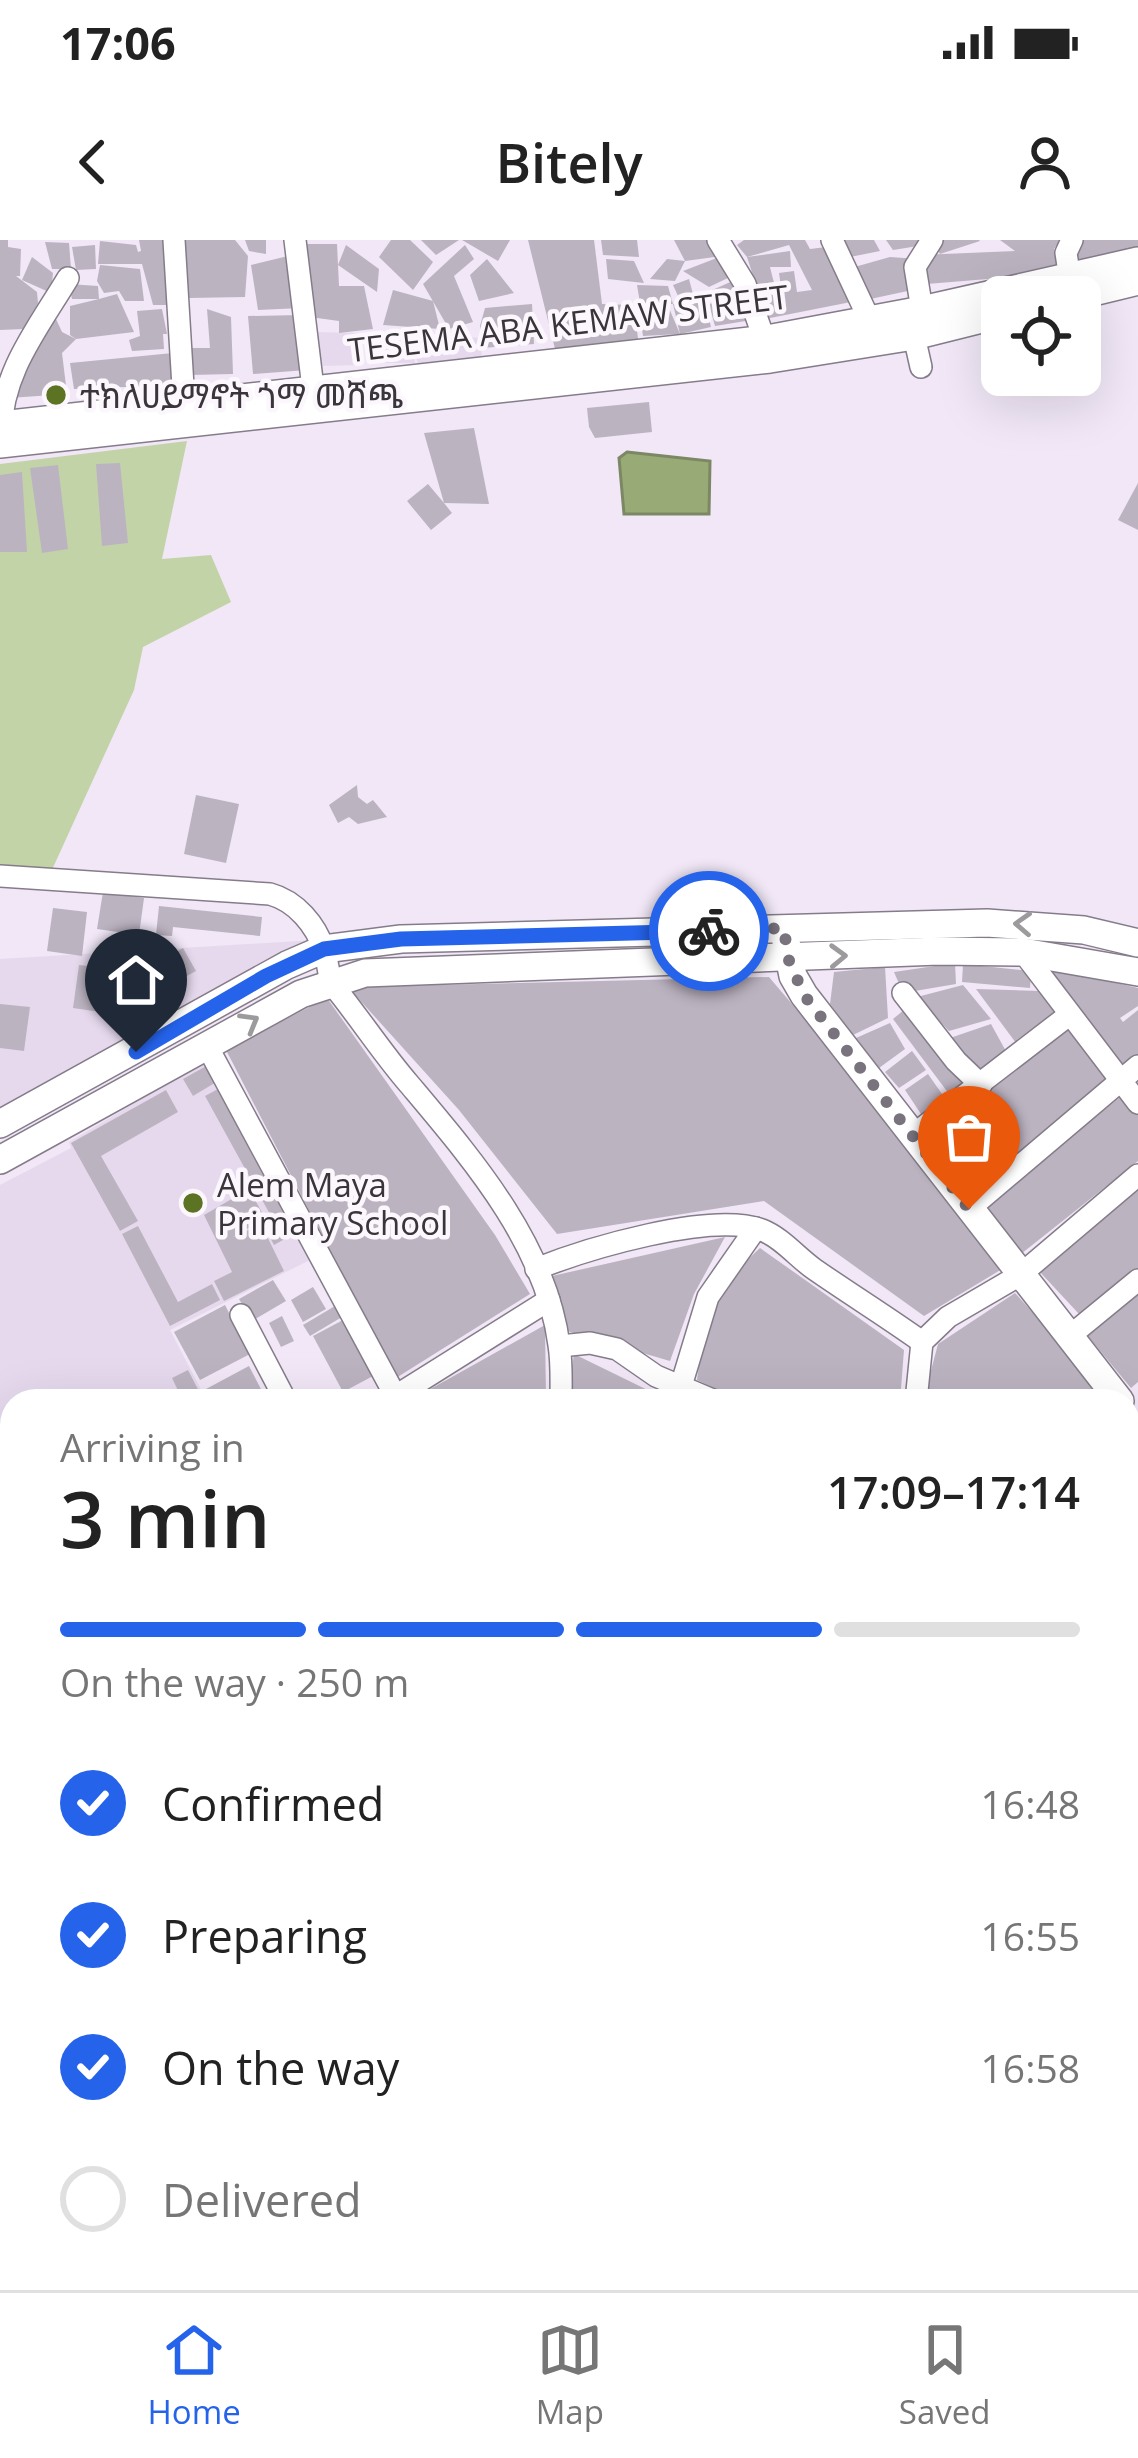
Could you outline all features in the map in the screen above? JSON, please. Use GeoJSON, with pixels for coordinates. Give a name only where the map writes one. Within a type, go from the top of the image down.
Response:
{"type":"FeatureCollection","features":[{"type":"Feature","properties":{"kind":"main road","name":"TESEMA ABA KEMAW STREET"},"geometry":{"type":"LineString","coordinates":[[1099,276],[1138,261]]}},
{"type":"Feature","properties":{"kind":"main road","name":"TESEMA ABA KEMAW STREET"},"geometry":{"type":"LineString","coordinates":[[1101,284],[1138,281]]}},
{"type":"Feature","properties":{"kind":"main road","name":"TESEMA ABA KEMAW STREET"},"geometry":{"type":"LineString","coordinates":[[1,425],[568,384],[981,308]]}},
{"type":"Feature","properties":{"kind":"main road","name":"TESEMA ABA KEMAW STREET"},"geometry":{"type":"LineString","coordinates":[[1,444],[314,388],[769,349],[870,321],[918,323],[981,316]]}},
{"type":"Feature","properties":{"kind":"main road"},"geometry":{"type":"LineString","coordinates":[[1138,943],[1084,930],[987,922],[401,939],[324,949],[276,970],[6,1120],[12,1154],[330,981],[406,969],[939,951],[1023,952],[1138,973]]}},
{"type":"Feature","properties":{"kind":"main road"},"geometry":{"type":"LineString","coordinates":[[784,928],[788,958],[804,995],[1113,1389]]}},
{"type":"Feature","properties":{"kind":"street"},"geometry":{"type":"LineString","coordinates":[[174,240],[184,411]]}},
{"type":"Feature","properties":{"kind":"street"},"geometry":{"type":"LineString","coordinates":[[295,240],[314,388]]}},
{"type":"Feature","properties":{"kind":"street"},"geometry":{"type":"LineString","coordinates":[[718,240],[745,284],[769,349]]}},
{"type":"Feature","properties":{"kind":"street"},"geometry":{"type":"LineString","coordinates":[[832,240],[870,321]]}},
{"type":"Feature","properties":{"kind":"street"},"geometry":{"type":"LineString","coordinates":[[921,367],[916,267],[932,240]]}},
{"type":"Feature","properties":{"kind":"street"},"geometry":{"type":"LineString","coordinates":[[1069,276],[1066,254],[1072,240]]}},
{"type":"Feature","properties":{"kind":"street"},"geometry":{"type":"LineString","coordinates":[[1,444],[4,391],[68,278]]}},
{"type":"Feature","properties":{"kind":"street"},"geometry":{"type":"LineString","coordinates":[[0,876],[270,894],[296,908],[324,949],[330,981],[441,1119],[522,1235],[549,1300],[560,1346],[561,1389]]}},
{"type":"Feature","properties":{"kind":"street"},"geometry":{"type":"LineString","coordinates":[[401,939],[406,969]]}},
{"type":"Feature","properties":{"kind":"street"},"geometry":{"type":"LineString","coordinates":[[1023,952],[1138,1103]]}},
{"type":"Feature","properties":{"kind":"street"},"geometry":{"type":"LineString","coordinates":[[903,993],[944,1047],[981,1085]]}},
{"type":"Feature","properties":{"kind":"street"},"geometry":{"type":"LineString","coordinates":[[913,1135],[1069,1015]]}},
{"type":"Feature","properties":{"kind":"street"},"geometry":{"type":"LineString","coordinates":[[207,1046],[387,1389]]}},
{"type":"Feature","properties":{"kind":"street"},"geometry":{"type":"LineString","coordinates":[[969,1209],[1138,1066]]}},
{"type":"Feature","properties":{"kind":"street"},"geometry":{"type":"LineString","coordinates":[[917,1389],[922,1342],[948,1316],[1021,1275],[1138,1175]]}},
{"type":"Feature","properties":{"kind":"street"},"geometry":{"type":"LineString","coordinates":[[536,1269],[637,1236],[756,1228],[922,1342]]}},
{"type":"Feature","properties":{"kind":"street"},"geometry":{"type":"LineString","coordinates":[[681,1385],[708,1297],[756,1228]]}},
{"type":"Feature","properties":{"kind":"street"},"geometry":{"type":"LineString","coordinates":[[1071,1335],[1138,1280]]}},
{"type":"Feature","properties":{"kind":"street"},"geometry":{"type":"LineString","coordinates":[[408,1389],[549,1300]]}},
{"type":"Feature","properties":{"kind":"street"},"geometry":{"type":"LineString","coordinates":[[241,1315],[280,1389]]}},
{"type":"Feature","properties":{"kind":"street"},"geometry":{"type":"LineString","coordinates":[[560,1346],[590,1342],[617,1349],[656,1376],[690,1389]]}},
{"type":"Feature","properties":{"kind":"shaded area"},"geometry":{"type":"Polygon","coordinates":[[[313,332],[359,333],[363,365],[318,366],[313,332]]]}},
{"type":"Feature","properties":{"kind":"shaded area"},"geometry":{"type":"Polygon","coordinates":[[[373,335],[481,338],[482,361],[418,363],[413,350],[415,363],[377,363],[373,335]]]}},
{"type":"Feature","properties":{"kind":"shaded area"},"geometry":{"type":"Polygon","coordinates":[[[187,441],[162,559],[211,555],[231,602],[143,647],[134,690],[51,872],[0,868],[0,464],[187,441]]]}},
{"type":"Feature","properties":{"kind":"shaded area"},"geometry":{"type":"Polygon","coordinates":[[[627,452],[710,461],[709,514],[624,514],[619,458],[627,452]]]}},
{"type":"Feature","properties":{"kind":"shaded area"},"geometry":{"type":"Polygon","coordinates":[[[315,940],[0,1117],[0,959],[315,940]]]}},
{"type":"Feature","properties":{"kind":"shaded area"},"geometry":{"type":"Polygon","coordinates":[[[209,1059],[314,1258],[170,1330],[201,1389],[0,1389],[0,1185],[71,1148],[69,1142],[209,1059]]]}},
{"type":"Feature","properties":{"kind":"building"},"geometry":{"type":"Polygon","coordinates":[[[0,240],[21,249],[20,276],[16,276],[37,292],[38,303],[23,329],[0,330],[0,240]]]}},
{"type":"Feature","properties":{"kind":"building"},"geometry":{"type":"Polygon","coordinates":[[[139,240],[165,240],[173,305],[153,305],[142,264],[98,264],[100,241],[136,245],[138,252],[139,240]]]}},
{"type":"Feature","properties":{"kind":"building"},"geometry":{"type":"Polygon","coordinates":[[[182,240],[235,240],[248,256],[245,297],[189,298],[182,240]]]}},
{"type":"Feature","properties":{"kind":"building"},"geometry":{"type":"Polygon","coordinates":[[[245,240],[266,240],[266,254],[249,251],[245,240]]]}},
{"type":"Feature","properties":{"kind":"building"},"geometry":{"type":"Polygon","coordinates":[[[391,240],[410,240],[433,262],[413,290],[379,257],[391,240]]]}},
{"type":"Feature","properties":{"kind":"building"},"geometry":{"type":"Polygon","coordinates":[[[421,240],[459,240],[436,255],[421,240]]]}},
{"type":"Feature","properties":{"kind":"building"},"geometry":{"type":"Polygon","coordinates":[[[462,240],[510,240],[498,261],[462,240]]]}},
{"type":"Feature","properties":{"kind":"building"},"geometry":{"type":"Polygon","coordinates":[[[528,240],[594,240],[602,304],[634,305],[639,347],[556,353],[528,240]]]}},
{"type":"Feature","properties":{"kind":"building"},"geometry":{"type":"Polygon","coordinates":[[[601,240],[637,240],[639,257],[603,255],[601,240]]]}},
{"type":"Feature","properties":{"kind":"building"},"geometry":{"type":"Polygon","coordinates":[[[674,240],[714,240],[722,256],[685,261],[674,240]]]}},
{"type":"Feature","properties":{"kind":"building"},"geometry":{"type":"Polygon","coordinates":[[[744,240],[805,240],[810,249],[835,246],[856,301],[765,319],[756,297],[782,294],[779,273],[794,271],[797,292],[812,290],[789,245],[747,257],[737,245],[744,240]]]}},
{"type":"Feature","properties":{"kind":"building"},"geometry":{"type":"Polygon","coordinates":[[[836,240],[874,240],[880,251],[845,258],[836,240]]]}},
{"type":"Feature","properties":{"kind":"building"},"geometry":{"type":"Polygon","coordinates":[[[886,240],[924,240],[918,246],[893,250],[886,240]]]}},
{"type":"Feature","properties":{"kind":"building"},"geometry":{"type":"Polygon","coordinates":[[[938,240],[980,241],[940,254],[935,245],[938,240]]]}},
{"type":"Feature","properties":{"kind":"building"},"geometry":{"type":"Polygon","coordinates":[[[1000,240],[1060,240],[1054,249],[1064,267],[1024,276],[927,284],[920,255],[1015,251],[1000,240]]]}},
{"type":"Feature","properties":{"kind":"building"},"geometry":{"type":"Polygon","coordinates":[[[1075,240],[1138,240],[1138,247],[1076,262],[1075,240]]]}},
{"type":"Feature","properties":{"kind":"building"},"geometry":{"type":"Polygon","coordinates":[[[45,242],[69,243],[71,269],[52,269],[45,242]]]}},
{"type":"Feature","properties":{"kind":"building"},"geometry":{"type":"Polygon","coordinates":[[[295,244],[337,244],[339,286],[364,286],[373,329],[339,333],[339,321],[310,317],[295,244]]]}},
{"type":"Feature","properties":{"kind":"building"},"geometry":{"type":"Polygon","coordinates":[[[95,245],[96,269],[76,270],[72,247],[95,245]]]}},
{"type":"Feature","properties":{"kind":"building"},"geometry":{"type":"Polygon","coordinates":[[[346,245],[379,269],[377,292],[338,265],[346,245]]]}},
{"type":"Feature","properties":{"kind":"building"},"geometry":{"type":"Polygon","coordinates":[[[465,245],[474,259],[454,276],[473,322],[449,329],[423,284],[465,245]]]}},
{"type":"Feature","properties":{"kind":"building"},"geometry":{"type":"Polygon","coordinates":[[[790,251],[791,267],[770,267],[775,287],[757,288],[747,257],[790,251]]]}},
{"type":"Feature","properties":{"kind":"building"},"geometry":{"type":"Polygon","coordinates":[[[292,255],[301,308],[258,310],[251,265],[292,255]]]}},
{"type":"Feature","properties":{"kind":"building"},"geometry":{"type":"Polygon","coordinates":[[[722,256],[732,276],[709,287],[683,271],[722,256]]]}},
{"type":"Feature","properties":{"kind":"building"},"geometry":{"type":"Polygon","coordinates":[[[32,257],[53,273],[51,293],[22,280],[32,257]]]}},
{"type":"Feature","properties":{"kind":"building"},"geometry":{"type":"Polygon","coordinates":[[[890,257],[918,259],[917,289],[861,301],[851,268],[890,257]]]}},
{"type":"Feature","properties":{"kind":"building"},"geometry":{"type":"Polygon","coordinates":[[[487,259],[514,293],[479,301],[470,275],[487,259]]]}},
{"type":"Feature","properties":{"kind":"building"},"geometry":{"type":"Polygon","coordinates":[[[606,259],[634,261],[644,283],[608,279],[606,259]]]}},
{"type":"Feature","properties":{"kind":"building"},"geometry":{"type":"Polygon","coordinates":[[[667,259],[685,261],[675,281],[650,279],[667,259]]]}},
{"type":"Feature","properties":{"kind":"building"},"geometry":{"type":"Polygon","coordinates":[[[100,265],[140,269],[144,301],[125,301],[119,291],[104,293],[97,281],[100,265]]]}},
{"type":"Feature","properties":{"kind":"building"},"geometry":{"type":"Polygon","coordinates":[[[689,279],[694,298],[679,298],[673,285],[689,279]]]}},
{"type":"Feature","properties":{"kind":"building"},"geometry":{"type":"Polygon","coordinates":[[[737,279],[752,320],[715,326],[709,304],[714,303],[708,292],[737,279]]]}},
{"type":"Feature","properties":{"kind":"building"},"geometry":{"type":"Polygon","coordinates":[[[69,284],[98,286],[99,299],[72,299],[69,284]]]}},
{"type":"Feature","properties":{"kind":"building"},"geometry":{"type":"Polygon","coordinates":[[[637,285],[668,286],[673,304],[640,303],[637,285]]]}},
{"type":"Feature","properties":{"kind":"building"},"geometry":{"type":"Polygon","coordinates":[[[393,290],[433,301],[440,329],[383,325],[393,290]]]}},
{"type":"Feature","properties":{"kind":"building"},"geometry":{"type":"Polygon","coordinates":[[[117,294],[134,332],[76,339],[70,335],[70,306],[117,294]]]}},
{"type":"Feature","properties":{"kind":"building"},"geometry":{"type":"Polygon","coordinates":[[[705,302],[711,327],[680,334],[673,304],[705,302]]]}},
{"type":"Feature","properties":{"kind":"building"},"geometry":{"type":"Polygon","coordinates":[[[532,304],[534,344],[482,348],[480,326],[485,308],[532,304]]]}},
{"type":"Feature","properties":{"kind":"building"},"geometry":{"type":"Polygon","coordinates":[[[51,308],[62,332],[76,339],[62,353],[67,394],[9,398],[51,308]]]}},
{"type":"Feature","properties":{"kind":"building"},"geometry":{"type":"Polygon","coordinates":[[[669,308],[680,334],[643,336],[639,309],[669,308]]]}},
{"type":"Feature","properties":{"kind":"building"},"geometry":{"type":"Polygon","coordinates":[[[162,309],[167,334],[163,334],[164,349],[132,351],[129,340],[140,336],[137,311],[162,309]]]}},
{"type":"Feature","properties":{"kind":"building"},"geometry":{"type":"Polygon","coordinates":[[[207,309],[231,317],[233,374],[190,375],[191,348],[210,348],[207,309]]]}},
{"type":"Feature","properties":{"kind":"building"},"geometry":{"type":"Polygon","coordinates":[[[300,315],[307,370],[253,374],[248,316],[300,315]]]}},
{"type":"Feature","properties":{"kind":"building"},"geometry":{"type":"Polygon","coordinates":[[[173,353],[176,385],[74,389],[70,363],[173,353]]]}},
{"type":"Feature","properties":{"kind":"building"},"geometry":{"type":"Polygon","coordinates":[[[649,402],[652,432],[595,438],[589,427],[587,408],[649,402]]]}},
{"type":"Feature","properties":{"kind":"building"},"geometry":{"type":"Polygon","coordinates":[[[474,428],[489,504],[444,503],[424,433],[474,428]]]}},
{"type":"Feature","properties":{"kind":"building"},"geometry":{"type":"Polygon","coordinates":[[[120,463],[128,543],[102,546],[96,464],[120,463]]]}},
{"type":"Feature","properties":{"kind":"building"},"geometry":{"type":"Polygon","coordinates":[[[58,465],[68,549],[42,553],[30,468],[58,465]]]}},
{"type":"Feature","properties":{"kind":"building"},"geometry":{"type":"Polygon","coordinates":[[[22,472],[27,552],[0,552],[0,475],[22,472]]]}},
{"type":"Feature","properties":{"kind":"building"},"geometry":{"type":"Polygon","coordinates":[[[1138,483],[1138,530],[1118,520],[1138,483]]]}},
{"type":"Feature","properties":{"kind":"building"},"geometry":{"type":"Polygon","coordinates":[[[428,484],[452,513],[431,530],[407,501],[428,484]]]}},
{"type":"Feature","properties":{"kind":"building"},"geometry":{"type":"Polygon","coordinates":[[[357,785],[358,797],[367,804],[373,800],[387,817],[358,824],[349,817],[338,823],[329,805],[357,785]]]}},
{"type":"Feature","properties":{"kind":"building"},"geometry":{"type":"Polygon","coordinates":[[[196,795],[239,804],[226,863],[184,854],[196,795]]]}},
{"type":"Feature","properties":{"kind":"building"},"geometry":{"type":"Polygon","coordinates":[[[103,892],[144,898],[139,935],[97,929],[103,892]]]}},
{"type":"Feature","properties":{"kind":"building"},"geometry":{"type":"Polygon","coordinates":[[[159,906],[262,917],[260,936],[173,927],[172,936],[156,935],[159,906]]]}},
{"type":"Feature","properties":{"kind":"building"},"geometry":{"type":"Polygon","coordinates":[[[53,908],[87,912],[82,956],[47,951],[53,908]]]}},
{"type":"Feature","properties":{"kind":"building"},"geometry":{"type":"Polygon","coordinates":[[[183,948],[196,971],[133,1005],[121,982],[183,948]]]}},
{"type":"Feature","properties":{"kind":"building"},"geometry":{"type":"Polygon","coordinates":[[[955,963],[956,984],[903,993],[894,972],[955,963]]]}},
{"type":"Feature","properties":{"kind":"building"},"geometry":{"type":"Polygon","coordinates":[[[963,964],[1031,971],[1030,988],[962,982],[963,964]]]}},
{"type":"Feature","properties":{"kind":"building"},"geometry":{"type":"Polygon","coordinates":[[[79,965],[113,969],[107,1013],[73,1008],[79,965]]]}},
{"type":"Feature","properties":{"kind":"building"},"geometry":{"type":"Polygon","coordinates":[[[1040,965],[1138,988],[1138,1006],[1120,1018],[1123,1022],[1138,1010],[1138,1055],[1121,1072],[1040,965]]]}},
{"type":"Feature","properties":{"kind":"building"},"geometry":{"type":"Polygon","coordinates":[[[885,967],[888,1018],[853,1035],[830,1004],[834,972],[885,967]]]}},
{"type":"Feature","properties":{"kind":"building"},"geometry":{"type":"Polygon","coordinates":[[[769,977],[1012,1263],[924,1316],[764,1201],[557,1234],[459,1110],[348,987],[769,977]]]}},
{"type":"Feature","properties":{"kind":"building"},"geometry":{"type":"Polygon","coordinates":[[[963,985],[991,1019],[949,1031],[917,997],[963,985]]]}},
{"type":"Feature","properties":{"kind":"building"},"geometry":{"type":"Polygon","coordinates":[[[976,989],[1040,991],[1061,1014],[1016,1043],[976,989]]]}},
{"type":"Feature","properties":{"kind":"building"},"geometry":{"type":"Polygon","coordinates":[[[327,998],[495,1235],[530,1294],[396,1378],[226,1050],[327,998]]]}},
{"type":"Feature","properties":{"kind":"building"},"geometry":{"type":"Polygon","coordinates":[[[0,1004],[30,1007],[24,1051],[0,1048],[0,1004]]]}},
{"type":"Feature","properties":{"kind":"building"},"geometry":{"type":"Polygon","coordinates":[[[910,1005],[972,1086],[952,1098],[893,1019],[910,1005]]]}},
{"type":"Feature","properties":{"kind":"building"},"geometry":{"type":"Polygon","coordinates":[[[890,1023],[905,1049],[879,1068],[856,1038],[890,1023]]]}},
{"type":"Feature","properties":{"kind":"building"},"geometry":{"type":"Polygon","coordinates":[[[991,1024],[1008,1055],[982,1072],[950,1038],[991,1024]]]}},
{"type":"Feature","properties":{"kind":"building"},"geometry":{"type":"Polygon","coordinates":[[[1069,1026],[1110,1079],[972,1194],[929,1134],[1069,1026]]]}},
{"type":"Feature","properties":{"kind":"building"},"geometry":{"type":"Polygon","coordinates":[[[912,1051],[926,1070],[899,1088],[885,1072],[912,1051]]]}},
{"type":"Feature","properties":{"kind":"building"},"geometry":{"type":"Polygon","coordinates":[[[208,1065],[218,1081],[193,1096],[183,1079],[208,1065]]]}},
{"type":"Feature","properties":{"kind":"building"},"geometry":{"type":"Polygon","coordinates":[[[928,1074],[949,1104],[925,1120],[905,1090],[928,1074]]]}},
{"type":"Feature","properties":{"kind":"building"},"geometry":{"type":"Polygon","coordinates":[[[220,1088],[299,1231],[274,1245],[262,1223],[272,1218],[205,1096],[220,1088]]]}},
{"type":"Feature","properties":{"kind":"building"},"geometry":{"type":"Polygon","coordinates":[[[166,1090],[178,1112],[101,1156],[138,1221],[120,1231],[71,1143],[166,1090]]]}},
{"type":"Feature","properties":{"kind":"building"},"geometry":{"type":"Polygon","coordinates":[[[1124,1094],[1138,1112],[1138,1161],[1021,1254],[983,1207],[1124,1094]]]}},
{"type":"Feature","properties":{"kind":"building"},"geometry":{"type":"Polygon","coordinates":[[[1138,1182],[1138,1268],[1079,1314],[1039,1271],[1138,1182]]]}},
{"type":"Feature","properties":{"kind":"building"},"geometry":{"type":"Polygon","coordinates":[[[249,1189],[265,1218],[261,1221],[256,1215],[259,1222],[233,1237],[261,1224],[284,1271],[224,1301],[214,1281],[232,1272],[204,1215],[249,1189]]]}},
{"type":"Feature","properties":{"kind":"building"},"geometry":{"type":"Polygon","coordinates":[[[138,1226],[178,1302],[212,1284],[220,1300],[170,1326],[122,1234],[138,1226]]]}},
{"type":"Feature","properties":{"kind":"building"},"geometry":{"type":"Polygon","coordinates":[[[725,1237],[694,1294],[670,1361],[567,1331],[552,1276],[725,1237]]]}},
{"type":"Feature","properties":{"kind":"building"},"geometry":{"type":"Polygon","coordinates":[[[760,1248],[904,1350],[901,1389],[716,1389],[697,1380],[708,1297],[760,1248]]]}},
{"type":"Feature","properties":{"kind":"building"},"geometry":{"type":"Polygon","coordinates":[[[273,1280],[286,1301],[252,1321],[239,1299],[273,1280]]]}},
{"type":"Feature","properties":{"kind":"building"},"geometry":{"type":"Polygon","coordinates":[[[313,1287],[326,1309],[303,1322],[291,1300],[313,1287]]]}},
{"type":"Feature","properties":{"kind":"building"},"geometry":{"type":"Polygon","coordinates":[[[1138,1291],[1138,1382],[1131,1388],[1086,1334],[1138,1291]]]}},
{"type":"Feature","properties":{"kind":"building"},"geometry":{"type":"Polygon","coordinates":[[[1015,1293],[1101,1389],[926,1389],[938,1344],[1015,1293]]]}},
{"type":"Feature","properties":{"kind":"building"},"geometry":{"type":"Polygon","coordinates":[[[225,1305],[250,1354],[200,1380],[174,1332],[225,1305]]]}},
{"type":"Feature","properties":{"kind":"building"},"geometry":{"type":"Polygon","coordinates":[[[335,1306],[342,1317],[310,1336],[303,1325],[335,1306]]]}},
{"type":"Feature","properties":{"kind":"building"},"geometry":{"type":"Polygon","coordinates":[[[282,1316],[294,1341],[281,1347],[269,1323],[282,1316]]]}},
{"type":"Feature","properties":{"kind":"building"},"geometry":{"type":"Polygon","coordinates":[[[343,1320],[373,1376],[341,1389],[313,1336],[343,1320]]]}},
{"type":"Feature","properties":{"kind":"building"},"geometry":{"type":"Polygon","coordinates":[[[545,1325],[546,1389],[430,1389],[545,1325]]]}},
{"type":"Feature","properties":{"kind":"building"},"geometry":{"type":"Polygon","coordinates":[[[574,1354],[645,1389],[569,1389],[574,1354]]]}},
{"type":"Feature","properties":{"kind":"building"},"geometry":{"type":"Polygon","coordinates":[[[249,1366],[261,1389],[206,1389],[249,1366]]]}},
{"type":"Feature","properties":{"kind":"building"},"geometry":{"type":"Polygon","coordinates":[[[188,1370],[198,1389],[177,1389],[172,1378],[188,1370]]]}},
{"type":"Feature","properties":{"kind":"way so far"},"geometry":{"type":"LineString","coordinates":[[709,931],[784,928],[793,976],[804,995],[969,1209]]}},
{"type":"Feature","properties":{"kind":"place","name":"ተክለሀይማኖት ጎማ መሸጫ"},"geometry":{"type":"Point","coordinates":[56,395]}},
{"type":"Feature","properties":{"kind":"place","name":"Alem Maya Primary School"},"geometry":{"type":"Point","coordinates":[193,1203]}},
{"type":"Feature","properties":{"kind":"route"},"geometry":{"type":"LineString","coordinates":[[136,1052],[266,976],[324,949],[401,939],[709,931]]}}]}
